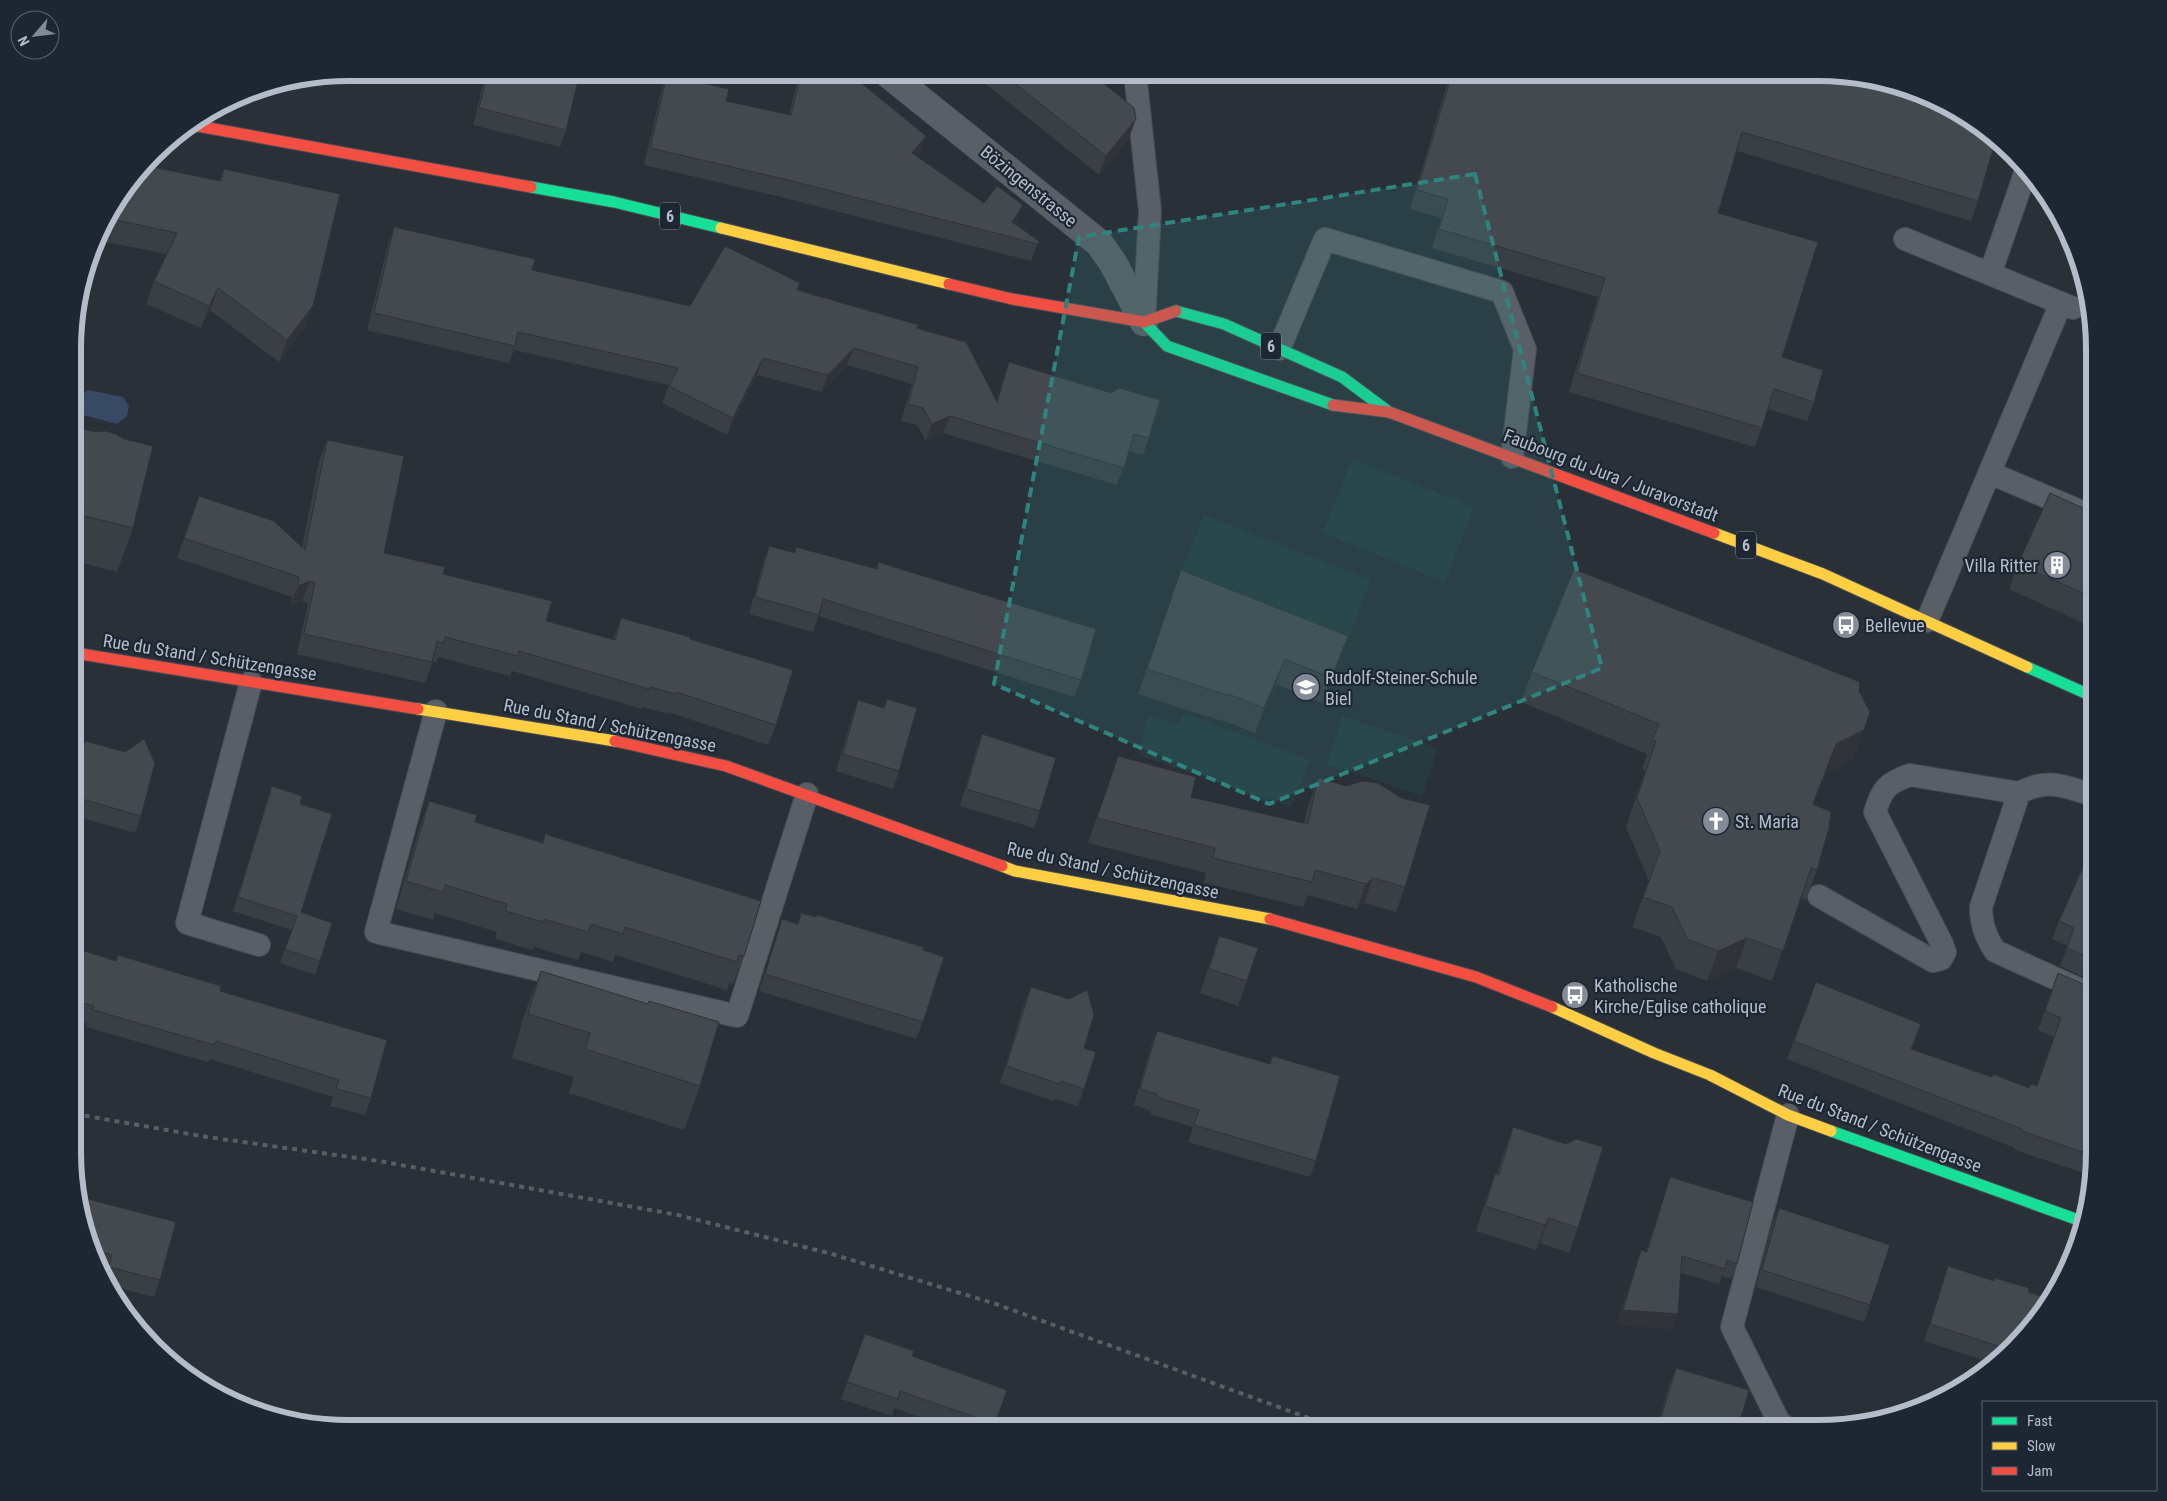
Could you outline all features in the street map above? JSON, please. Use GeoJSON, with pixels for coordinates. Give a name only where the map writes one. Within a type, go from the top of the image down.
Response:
{"type":"FeatureCollection","features":[{"type":"Feature","properties":{"kind":"main road","name":"6"},"geometry":{"type":"LineString","coordinates":[[200,126],[614,202],[1012,299],[1144,322]]}},
{"type":"Feature","properties":{"kind":"main road","name":"Faubourg du Jura / Juravorstadt"},"geometry":{"type":"LineString","coordinates":[[1389,412],[1342,377],[1224,324],[1177,311],[1144,322],[1167,346],[1183,353],[1330,405],[1389,412],[1823,574],[2086,693]]}},
{"type":"Feature","properties":{"kind":"main road","name":"Rue du Stand / Schützengasse"},"geometry":{"type":"LineString","coordinates":[[81,654],[630,743],[726,766],[1015,871],[1279,921],[1476,977],[1530,997],[1637,1046],[1710,1075],[1788,1115],[2077,1220]]}},
{"type":"Feature","properties":{"kind":"street","name":"Bözingenstrasse"},"geometry":{"type":"LineString","coordinates":[[896,81],[1099,243],[1113,263],[1144,322]]}},
{"type":"Feature","properties":{"kind":"lane"},"geometry":{"type":"LineString","coordinates":[[1136,81],[1150,211],[1144,322]]}},
{"type":"Feature","properties":{"kind":"lane"},"geometry":{"type":"LineString","coordinates":[[1990,274],[2024,178]]}},
{"type":"Feature","properties":{"kind":"lane"},"geometry":{"type":"LineString","coordinates":[[1279,349],[1325,239],[1502,292],[1526,349],[1512,457]]}},
{"type":"Feature","properties":{"kind":"lane"},"geometry":{"type":"LineString","coordinates":[[1905,239],[2067,306],[1990,473],[1927,620]]}},
{"type":"Feature","properties":{"kind":"lane"},"geometry":{"type":"LineString","coordinates":[[1990,473],[2086,513]]}},
{"type":"Feature","properties":{"kind":"lane"},"geometry":{"type":"LineString","coordinates":[[251,682],[187,922],[259,945]]}},
{"type":"Feature","properties":{"kind":"lane"},"geometry":{"type":"LineString","coordinates":[[436,711],[376,932],[737,1016],[807,794]]}},
{"type":"Feature","properties":{"kind":"lane"},"geometry":{"type":"LineString","coordinates":[[1819,896],[1933,961],[1941,959],[1945,952],[1942,944],[1875,812],[1881,793],[1894,781],[1910,775],[2019,793],[2031,786],[2049,783],[2086,792]]}},
{"type":"Feature","properties":{"kind":"lane"},"geometry":{"type":"LineString","coordinates":[[2019,793],[1981,907],[1981,920],[1986,937],[1995,951],[2086,992]]}},
{"type":"Feature","properties":{"kind":"lane"},"geometry":{"type":"LineString","coordinates":[[1778,1420],[1732,1327],[1788,1115]]}},
{"type":"Feature","properties":{"kind":"highlighted area"},"geometry":{"type":"Polygon","coordinates":[[[1475,174],[1602,668],[1269,804],[994,684],[1079,237],[1475,174]]]}},
{"type":"Feature","properties":{"kind":"green space"},"geometry":{"type":"Polygon","coordinates":[[[1352,459],[1474,507],[1445,582],[1323,533],[1352,459]]]}},
{"type":"Feature","properties":{"kind":"green space"},"geometry":{"type":"Polygon","coordinates":[[[1204,515],[1371,580],[1339,661],[1172,595],[1204,515]]]}},
{"type":"Feature","properties":{"kind":"green space"},"geometry":{"type":"Polygon","coordinates":[[[1184,713],[1310,760],[1291,807],[1138,755],[1148,715],[1178,725],[1184,713]]]}},
{"type":"Feature","properties":{"kind":"green space"},"geometry":{"type":"Polygon","coordinates":[[[1342,716],[1438,748],[1422,796],[1327,764],[1342,716]]]}},
{"type":"Feature","properties":{"kind":"water"},"geometry":{"type":"Polygon","coordinates":[[[88,390],[123,397],[129,406],[127,416],[117,424],[83,415],[81,411],[81,395],[88,390]]]}},
{"type":"Feature","properties":{"kind":"building"},"geometry":{"type":"Polygon","coordinates":[[[486,81],[578,81],[566,130],[479,108],[486,81]]]}},
{"type":"Feature","properties":{"kind":"building"},"geometry":{"type":"Polygon","coordinates":[[[666,81],[694,81],[729,89],[726,101],[791,115],[799,81],[859,81],[926,136],[912,153],[984,203],[997,186],[1023,205],[1012,222],[1039,241],[1038,244],[784,179],[650,148],[666,81]]]}},
{"type":"Feature","properties":{"kind":"building"},"geometry":{"type":"Polygon","coordinates":[[[1012,81],[1101,81],[1134,108],[1136,119],[1106,156],[1012,81]]]}},
{"type":"Feature","properties":{"kind":"building"},"geometry":{"type":"Polygon","coordinates":[[[1450,81],[1818,81],[1870,86],[1904,95],[1936,109],[1967,126],[1994,147],[1978,201],[1742,132],[1718,213],[1818,242],[1782,357],[1823,370],[1814,402],[1774,389],[1762,428],[1577,373],[1605,278],[1439,229],[1448,199],[1417,190],[1450,81]]]}},
{"type":"Feature","properties":{"kind":"building"},"geometry":{"type":"Polygon","coordinates":[[[153,167],[221,181],[224,169],[340,194],[313,306],[287,340],[218,288],[209,306],[154,281],[177,233],[115,220],[126,200],[153,167]]]}},
{"type":"Feature","properties":{"kind":"building"},"geometry":{"type":"Polygon","coordinates":[[[394,227],[535,259],[532,270],[690,306],[725,246],[800,283],[797,290],[919,325],[916,328],[966,342],[997,402],[1009,362],[1111,393],[1119,388],[1160,400],[1149,438],[1134,434],[1124,468],[950,416],[932,424],[923,408],[908,404],[918,367],[854,348],[828,375],[763,358],[733,418],[669,386],[678,368],[518,332],[515,346],[374,313],[394,227]]]}},
{"type":"Feature","properties":{"kind":"building"},"geometry":{"type":"Polygon","coordinates":[[[81,428],[95,432],[105,431],[116,434],[124,439],[153,446],[133,528],[81,515],[81,428]]]}},
{"type":"Feature","properties":{"kind":"building"},"geometry":{"type":"Polygon","coordinates":[[[327,440],[404,456],[384,553],[445,567],[443,574],[552,601],[546,621],[615,640],[621,618],[690,637],[690,639],[793,670],[776,725],[676,692],[675,694],[650,687],[649,689],[519,651],[518,656],[445,637],[443,643],[437,641],[432,662],[304,634],[315,583],[310,581],[298,586],[299,577],[184,538],[199,496],[274,521],[305,550],[327,440]]]}},
{"type":"Feature","properties":{"kind":"building"},"geometry":{"type":"Polygon","coordinates":[[[2050,493],[2086,509],[2086,594],[2018,564],[2050,493]]]}},
{"type":"Feature","properties":{"kind":"building"},"geometry":{"type":"Polygon","coordinates":[[[769,546],[795,553],[796,547],[877,569],[878,562],[1096,629],[1081,680],[823,599],[819,615],[755,597],[769,546]]]}},
{"type":"Feature","properties":{"kind":"building"},"geometry":{"type":"Polygon","coordinates":[[[1574,569],[1860,682],[1859,691],[1870,712],[1864,730],[1836,744],[1813,804],[1831,812],[1829,828],[1817,870],[1811,868],[1783,951],[1747,938],[1718,951],[1687,939],[1672,907],[1643,897],[1660,851],[1637,798],[1656,741],[1652,740],[1659,724],[1532,672],[1574,569]]]}},
{"type":"Feature","properties":{"kind":"building"},"geometry":{"type":"Polygon","coordinates":[[[1181,570],[1348,636],[1331,678],[1285,659],[1264,708],[1231,695],[1147,669],[1181,570]]]}},
{"type":"Feature","properties":{"kind":"building"},"geometry":{"type":"Polygon","coordinates":[[[887,699],[917,708],[899,771],[843,754],[858,700],[884,708],[887,699]]]}},
{"type":"Feature","properties":{"kind":"building"},"geometry":{"type":"Polygon","coordinates":[[[982,734],[1056,758],[1040,811],[966,789],[982,734]]]}},
{"type":"Feature","properties":{"kind":"building"},"geometry":{"type":"Polygon","coordinates":[[[144,739],[155,763],[141,816],[81,799],[81,756],[85,741],[125,752],[144,739]]]}},
{"type":"Feature","properties":{"kind":"building"},"geometry":{"type":"Polygon","coordinates":[[[1118,756],[1196,777],[1191,797],[1308,824],[1318,778],[1346,786],[1363,781],[1378,783],[1401,798],[1430,805],[1405,887],[1373,878],[1366,884],[1315,870],[1312,882],[1213,858],[1215,848],[1097,818],[1118,756]]]}},
{"type":"Feature","properties":{"kind":"building"},"geometry":{"type":"Polygon","coordinates":[[[272,786],[302,796],[300,804],[332,814],[301,912],[332,923],[320,961],[285,949],[297,916],[238,897],[272,786]]]}},
{"type":"Feature","properties":{"kind":"building"},"geometry":{"type":"Polygon","coordinates":[[[429,801],[477,815],[475,822],[543,843],[545,834],[761,901],[744,956],[739,955],[737,962],[625,927],[623,934],[591,924],[588,932],[544,919],[543,922],[505,911],[507,904],[445,885],[443,892],[406,881],[429,801]]]}},
{"type":"Feature","properties":{"kind":"building"},"geometry":{"type":"Polygon","coordinates":[[[2083,867],[2086,868],[2086,956],[2067,948],[2074,928],[2059,921],[2083,867]]]}},
{"type":"Feature","properties":{"kind":"building"},"geometry":{"type":"Polygon","coordinates":[[[801,913],[816,917],[817,915],[923,947],[923,950],[944,957],[923,1022],[765,974],[782,919],[798,924],[801,913]]]}},
{"type":"Feature","properties":{"kind":"building"},"geometry":{"type":"Polygon","coordinates":[[[1219,936],[1258,948],[1247,981],[1209,969],[1219,936]]]}},
{"type":"Feature","properties":{"kind":"building"},"geometry":{"type":"Polygon","coordinates":[[[81,950],[116,961],[118,955],[221,986],[220,991],[387,1040],[371,1098],[336,1089],[339,1080],[216,1041],[214,1045],[93,1010],[94,1006],[81,1003],[81,950]]]}},
{"type":"Feature","properties":{"kind":"building"},"geometry":{"type":"Polygon","coordinates":[[[541,971],[648,1004],[649,1001],[719,1022],[700,1086],[585,1049],[590,1033],[528,1014],[541,971]]]}},
{"type":"Feature","properties":{"kind":"building"},"geometry":{"type":"Polygon","coordinates":[[[2058,973],[2086,985],[2086,1153],[2022,1131],[2022,1129],[1794,1041],[1816,982],[1921,1024],[1911,1049],[1992,1077],[1993,1074],[2029,1088],[2031,1084],[2037,1086],[2061,1018],[2045,1011],[2058,973]]]}},
{"type":"Feature","properties":{"kind":"building"},"geometry":{"type":"Polygon","coordinates":[[[1031,987],[1069,999],[1087,990],[1094,1015],[1084,1048],[1096,1052],[1084,1089],[1061,1081],[1060,1084],[1006,1066],[1031,987]]]}},
{"type":"Feature","properties":{"kind":"building"},"geometry":{"type":"Polygon","coordinates":[[[1157,1031],[1270,1064],[1273,1056],[1340,1076],[1316,1161],[1194,1125],[1199,1110],[1156,1097],[1157,1094],[1140,1089],[1157,1031]]]}},
{"type":"Feature","properties":{"kind":"building"},"geometry":{"type":"Polygon","coordinates":[[[1513,1127],[1566,1144],[1576,1139],[1603,1147],[1578,1228],[1549,1218],[1545,1225],[1485,1206],[1495,1174],[1499,1175],[1513,1127]]]}},
{"type":"Feature","properties":{"kind":"building"},"geometry":{"type":"Polygon","coordinates":[[[1670,1177],[1753,1202],[1737,1264],[1727,1260],[1725,1269],[1682,1256],[1678,1314],[1623,1310],[1641,1250],[1647,1252],[1670,1177]]]}},
{"type":"Feature","properties":{"kind":"building"},"geometry":{"type":"Polygon","coordinates":[[[85,1198],[176,1222],[160,1280],[109,1267],[112,1255],[101,1252],[90,1221],[85,1198]]]}},
{"type":"Feature","properties":{"kind":"building"},"geometry":{"type":"Polygon","coordinates":[[[1779,1208],[1890,1245],[1870,1305],[1762,1270],[1779,1208]]]}},
{"type":"Feature","properties":{"kind":"building"},"geometry":{"type":"Polygon","coordinates":[[[1948,1266],[1994,1281],[1995,1278],[2029,1288],[2028,1292],[2043,1297],[2019,1329],[2001,1347],[1930,1324],[1948,1266]]]}},
{"type":"Feature","properties":{"kind":"building"},"geometry":{"type":"Polygon","coordinates":[[[865,1334],[914,1351],[912,1356],[1007,1390],[996,1420],[983,1420],[900,1391],[898,1399],[847,1382],[865,1334]]]}},
{"type":"Feature","properties":{"kind":"building"},"geometry":{"type":"Polygon","coordinates":[[[1676,1368],[1749,1390],[1740,1420],[1660,1420],[1676,1368]]]}},
{"type":"Feature","properties":{"kind":"railway"},"geometry":{"type":"LineString","coordinates":[[81,1115],[207,1137],[379,1161],[678,1215],[832,1254],[996,1304],[1314,1420]]}},
{"type":"Feature","properties":{"kind":"traffic: fast"},"geometry":{"type":"LineString","coordinates":[[531,187],[614,202],[721,228]]}},
{"type":"Feature","properties":{"kind":"traffic: fast"},"geometry":{"type":"LineString","coordinates":[[1176,311],[1224,324],[1342,377],[1389,412]]}},
{"type":"Feature","properties":{"kind":"traffic: fast"},"geometry":{"type":"LineString","coordinates":[[1144,322],[1167,346],[1333,405]]}},
{"type":"Feature","properties":{"kind":"traffic: fast"},"geometry":{"type":"LineString","coordinates":[[2027,667],[2086,693]]}},
{"type":"Feature","properties":{"kind":"traffic: fast"},"geometry":{"type":"LineString","coordinates":[[1831,1131],[2077,1220]]}},
{"type":"Feature","properties":{"kind":"traffic: slow"},"geometry":{"type":"LineString","coordinates":[[721,228],[949,284]]}},
{"type":"Feature","properties":{"kind":"traffic: slow"},"geometry":{"type":"LineString","coordinates":[[1714,533],[1823,574],[2027,667]]}},
{"type":"Feature","properties":{"kind":"traffic: slow"},"geometry":{"type":"LineString","coordinates":[[418,709],[615,741]]}},
{"type":"Feature","properties":{"kind":"traffic: slow"},"geometry":{"type":"LineString","coordinates":[[1002,866],[1015,871],[1270,919]]}},
{"type":"Feature","properties":{"kind":"traffic: slow"},"geometry":{"type":"LineString","coordinates":[[1552,1007],[1654,1053],[1710,1075],[1788,1115],[1831,1131]]}},
{"type":"Feature","properties":{"kind":"traffic: jam"},"geometry":{"type":"LineString","coordinates":[[200,126],[531,187]]}},
{"type":"Feature","properties":{"kind":"traffic: jam"},"geometry":{"type":"LineString","coordinates":[[949,284],[1012,299],[1144,322],[1176,311]]}},
{"type":"Feature","properties":{"kind":"traffic: jam"},"geometry":{"type":"LineString","coordinates":[[1333,405],[1389,412],[1714,533]]}},
{"type":"Feature","properties":{"kind":"traffic: jam"},"geometry":{"type":"LineString","coordinates":[[81,654],[418,709]]}},
{"type":"Feature","properties":{"kind":"traffic: jam"},"geometry":{"type":"LineString","coordinates":[[615,741],[726,766],[1002,866]]}},
{"type":"Feature","properties":{"kind":"traffic: jam"},"geometry":{"type":"LineString","coordinates":[[1270,919],[1476,977],[1552,1007]]}},
{"type":"Feature","properties":{"kind":"place","name":"Villa Ritter"},"geometry":{"type":"Point","coordinates":[2057,565]}},
{"type":"Feature","properties":{"kind":"place","name":"Bellevue"},"geometry":{"type":"Point","coordinates":[1846,625]}},
{"type":"Feature","properties":{"kind":"place","name":"Rudolf-Steiner-Schule Biel"},"geometry":{"type":"Point","coordinates":[1306,687]}},
{"type":"Feature","properties":{"kind":"place","name":"St. Maria"},"geometry":{"type":"Point","coordinates":[1716,821]}},
{"type":"Feature","properties":{"kind":"place","name":"Katholische Kirche/Eglise catholique"},"geometry":{"type":"Point","coordinates":[1575,995]}}]}
